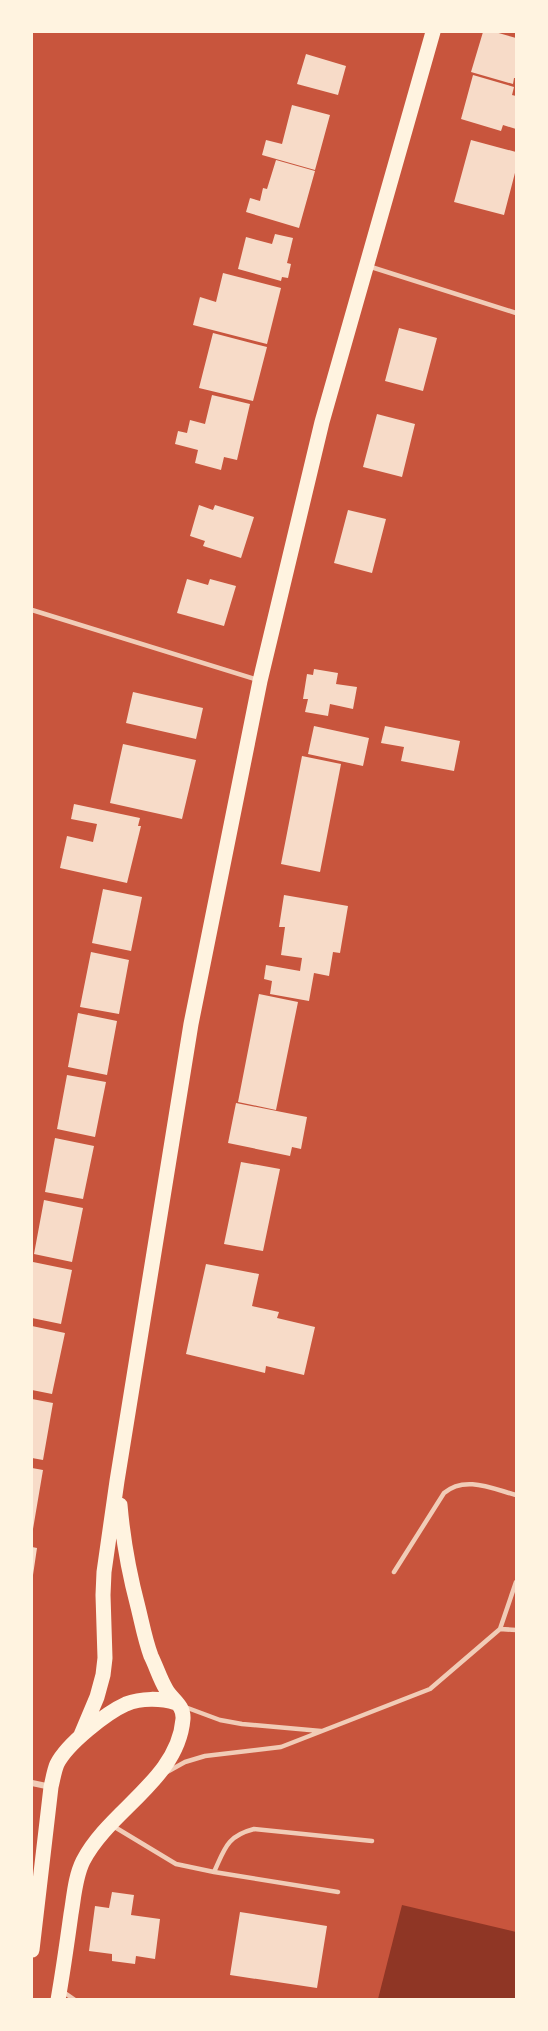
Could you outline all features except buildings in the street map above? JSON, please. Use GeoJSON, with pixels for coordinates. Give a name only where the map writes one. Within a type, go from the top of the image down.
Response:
{"type":"FeatureCollection","features":[{"type":"Feature","properties":{"kind":"main road"},"geometry":{"type":"LineString","coordinates":[[81,1735],[103,1676],[105,1658],[104,1572],[117,1481],[191,1024],[260,681],[322,422],[433,32]]}},
{"type":"Feature","properties":{"kind":"main road"},"geometry":{"type":"LineString","coordinates":[[58,1995],[75,1890],[82,1863],[91,1847],[111,1824],[156,1778],[166,1765],[181,1736],[183,1718],[178,1704],[166,1689],[150,1652],[141,1621],[122,1534],[117,1481]]}},
{"type":"Feature","properties":{"kind":"main road"},"geometry":{"type":"LineString","coordinates":[[32,1950],[51,1787],[59,1761],[81,1735],[127,1704],[153,1700],[178,1704]]}},
{"type":"Feature","properties":{"kind":"street"},"geometry":{"type":"LineString","coordinates":[[32,1783],[51,1787]]}},
{"type":"Feature","properties":{"kind":"lane"},"geometry":{"type":"LineString","coordinates":[[365,266],[516,313]]}},
{"type":"Feature","properties":{"kind":"lane"},"geometry":{"type":"LineString","coordinates":[[32,610],[260,681]]}},
{"type":"Feature","properties":{"kind":"lane"},"geometry":{"type":"LineString","coordinates":[[394,1572],[444,1493],[452,1487],[466,1483],[516,1495]]}},
{"type":"Feature","properties":{"kind":"lane"},"geometry":{"type":"LineString","coordinates":[[156,1778],[185,1762],[205,1756],[282,1747],[430,1689],[500,1629],[516,1582]]}},
{"type":"Feature","properties":{"kind":"lane"},"geometry":{"type":"LineString","coordinates":[[500,1629],[516,1630]]}},
{"type":"Feature","properties":{"kind":"lane"},"geometry":{"type":"LineString","coordinates":[[178,1704],[220,1720],[323,1731]]}},
{"type":"Feature","properties":{"kind":"lane"},"geometry":{"type":"LineString","coordinates":[[111,1824],[176,1864],[338,1892]]}},
{"type":"Feature","properties":{"kind":"lane"},"geometry":{"type":"LineString","coordinates":[[214,1872],[231,1840],[238,1833],[254,1829],[372,1842]]}},
{"type":"Feature","properties":{"kind":"lane"},"geometry":{"type":"LineString","coordinates":[[58,1995],[75,2000]]}},
{"type":"Feature","properties":{"kind":"shaded area"},"geometry":{"type":"Polygon","coordinates":[[[402,1905],[516,1932],[516,1999],[378,1999],[402,1905]]]}}]}
